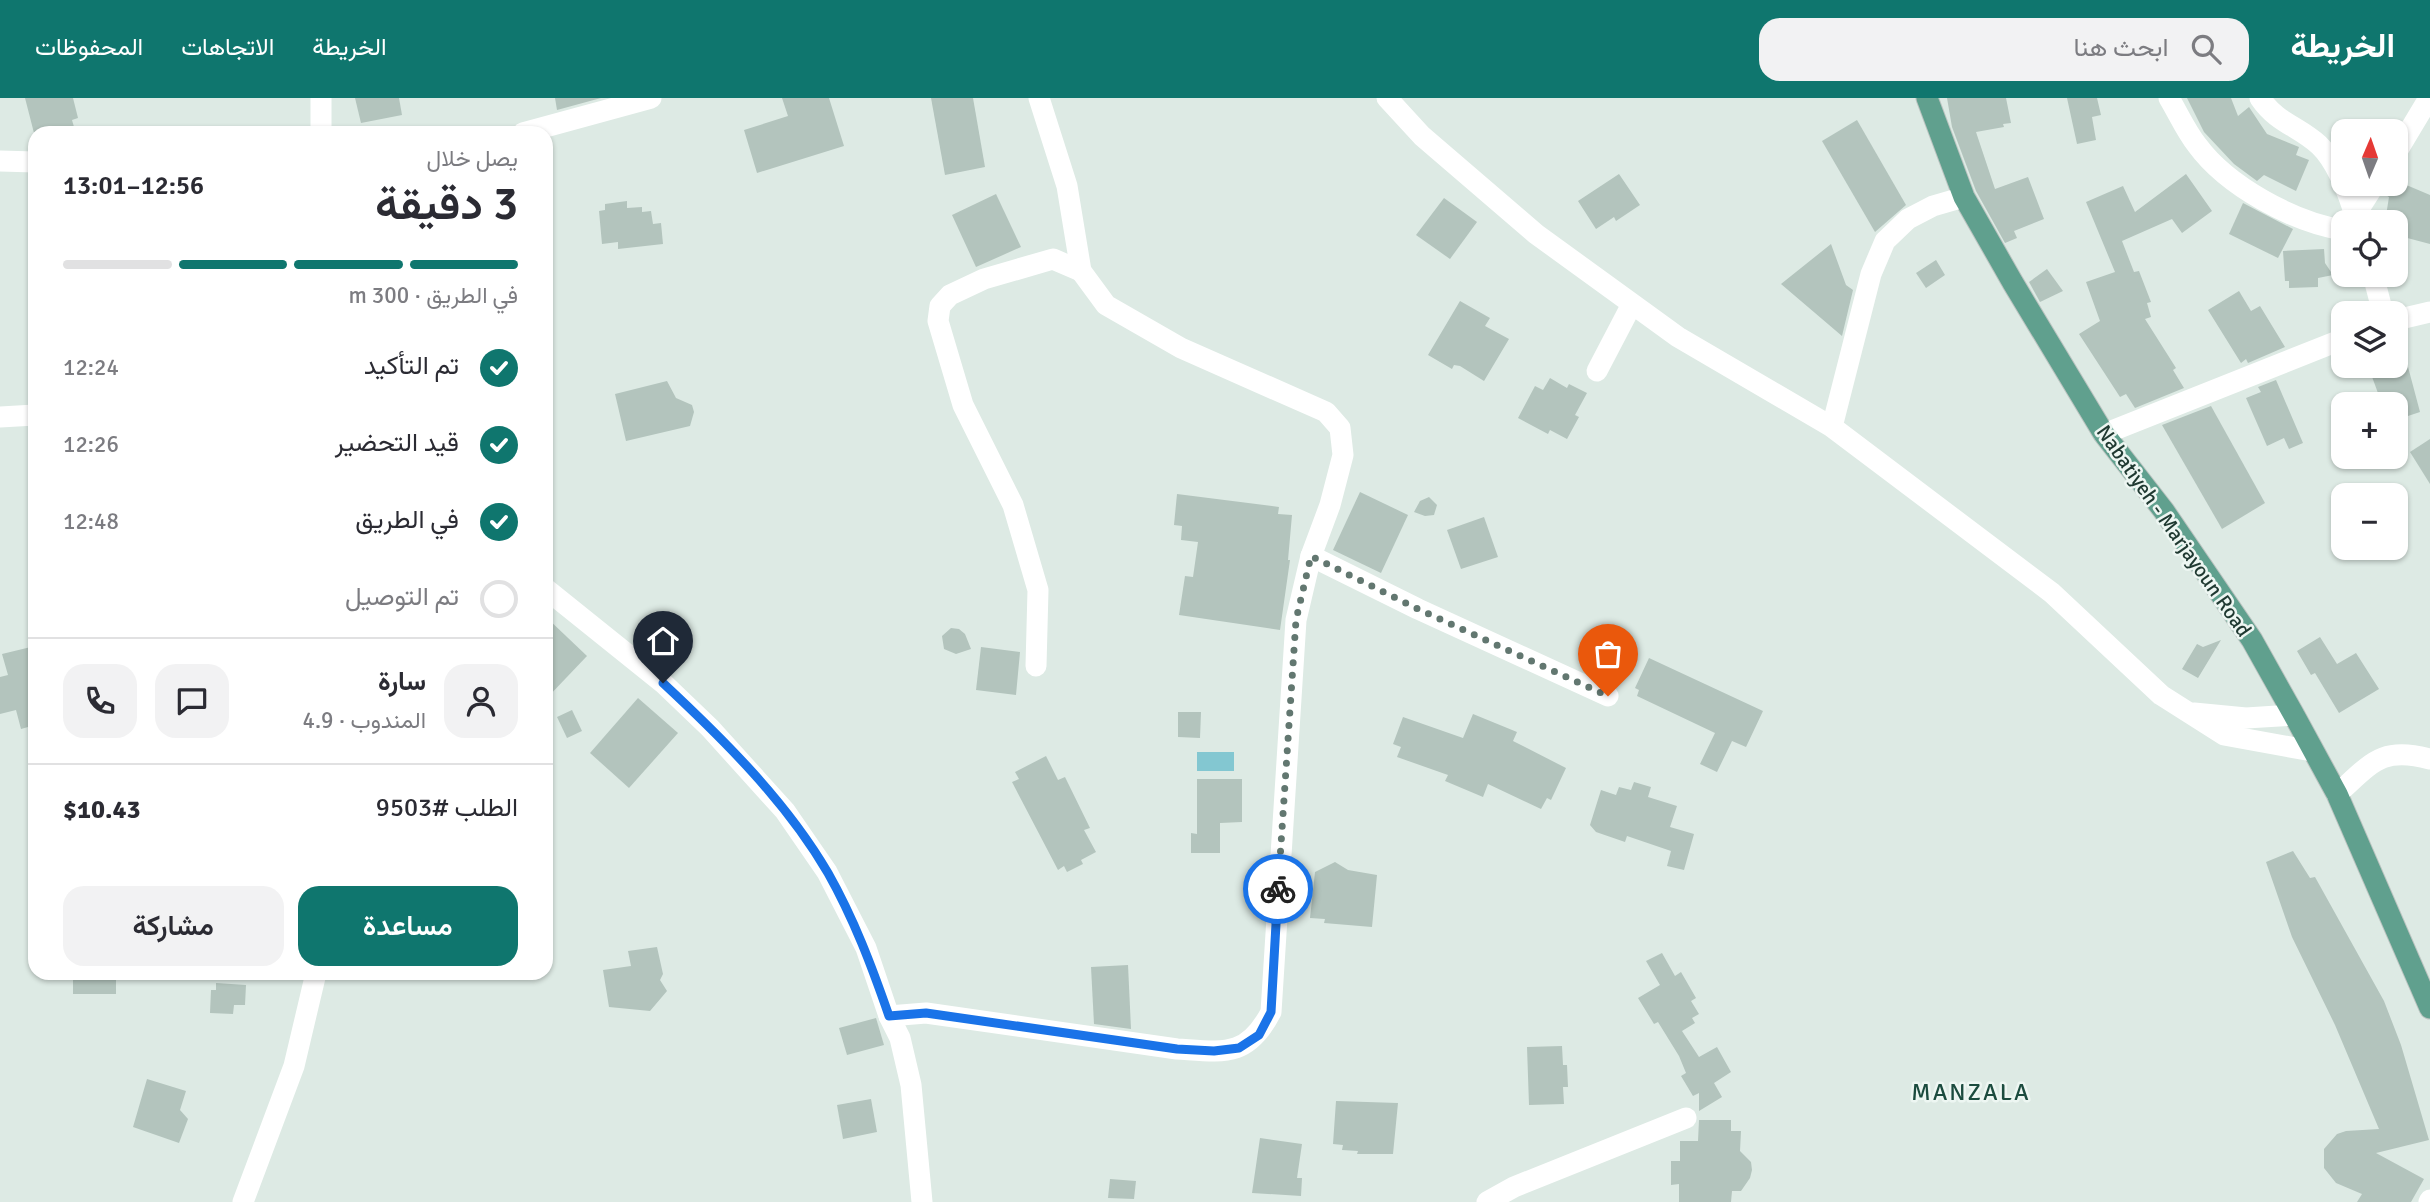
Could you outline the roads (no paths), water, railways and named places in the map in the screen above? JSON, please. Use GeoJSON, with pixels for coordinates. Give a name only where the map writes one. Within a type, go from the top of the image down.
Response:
{"type":"FeatureCollection","features":[{"type":"Feature","properties":{"kind":"main road","name":"Nabatiyeh - Marjayoun Road"},"geometry":{"type":"LineString","coordinates":[[1927,98],[1964,197],[2104,434],[2164,511],[2252,640],[2294,715],[2337,794],[2430,1008]]}},
{"type":"Feature","properties":{"kind":"street"},"geometry":{"type":"LineString","coordinates":[[321,98],[321,126]]}},
{"type":"Feature","properties":{"kind":"street"},"geometry":{"type":"LineString","coordinates":[[549,126],[651,98]]}},
{"type":"Feature","properties":{"kind":"street"},"geometry":{"type":"LineString","coordinates":[[889,1016],[926,1013],[1177,1049],[1214,1051],[1239,1048],[1259,1035],[1271,1012],[1296,620],[1311,556],[1330,505],[1343,455],[1340,428],[1326,412],[1181,348],[1106,305],[1081,271],[1067,186],[1039,98]]}},
{"type":"Feature","properties":{"kind":"street"},"geometry":{"type":"LineString","coordinates":[[1387,98],[1422,136],[1536,234],[1678,337],[1832,427],[2052,593],[2161,695],[2224,735],[2312,751]]}},
{"type":"Feature","properties":{"kind":"street"},"geometry":{"type":"LineString","coordinates":[[2169,98],[2196,144],[2216,166],[2238,183],[2295,216],[2331,227]]}},
{"type":"Feature","properties":{"kind":"street"},"geometry":{"type":"LineString","coordinates":[[2260,98],[2277,119],[2306,135],[2326,153],[2347,210]]}},
{"type":"Feature","properties":{"kind":"street"},"geometry":{"type":"LineString","coordinates":[[2408,133],[2429,98]]}},
{"type":"Feature","properties":{"kind":"street"},"geometry":{"type":"LineString","coordinates":[[0,161],[28,162]]}},
{"type":"Feature","properties":{"kind":"street"},"geometry":{"type":"LineString","coordinates":[[1832,427],[1871,274],[1885,241],[1908,219],[1933,206],[1964,197]]}},
{"type":"Feature","properties":{"kind":"street"},"geometry":{"type":"LineString","coordinates":[[1036,666],[1038,590],[1013,505],[963,405],[938,321],[940,306],[950,295],[984,279],[1053,259],[1081,271]]}},
{"type":"Feature","properties":{"kind":"street"},"geometry":{"type":"LineString","coordinates":[[1597,371],[1632,304]]}},
{"type":"Feature","properties":{"kind":"street"},"geometry":{"type":"LineString","coordinates":[[2408,317],[2430,312]]}},
{"type":"Feature","properties":{"kind":"street"},"geometry":{"type":"LineString","coordinates":[[2104,434],[2331,344]]}},
{"type":"Feature","properties":{"kind":"street"},"geometry":{"type":"LineString","coordinates":[[0,417],[28,415]]}},
{"type":"Feature","properties":{"kind":"street"},"geometry":{"type":"LineString","coordinates":[[1311,556],[1418,609],[1608,696]]}},
{"type":"Feature","properties":{"kind":"street"},"geometry":{"type":"LineString","coordinates":[[553,596],[663,683],[710,728],[785,811],[827,872],[860,937],[889,1016],[900,1038],[911,1085],[922,1202]]}},
{"type":"Feature","properties":{"kind":"street"},"geometry":{"type":"LineString","coordinates":[[2192,713],[2246,718],[2294,715]]}},
{"type":"Feature","properties":{"kind":"street"},"geometry":{"type":"LineString","coordinates":[[2337,794],[2385,755],[2409,753],[2430,759]]}},
{"type":"Feature","properties":{"kind":"street"},"geometry":{"type":"LineString","coordinates":[[243,1202],[294,1066],[314,980]]}},
{"type":"Feature","properties":{"kind":"street"},"geometry":{"type":"LineString","coordinates":[[1487,1202],[1514,1187],[1686,1118]]}},
{"type":"Feature","properties":{"kind":"water"},"geometry":{"type":"Polygon","coordinates":[[[1197,752],[1234,752],[1234,771],[1197,771],[1197,752]]]}},
{"type":"Feature","properties":{"kind":"district","name":"MANZALA"},"geometry":{"type":"Point","coordinates":[1971,1092]}}]}
